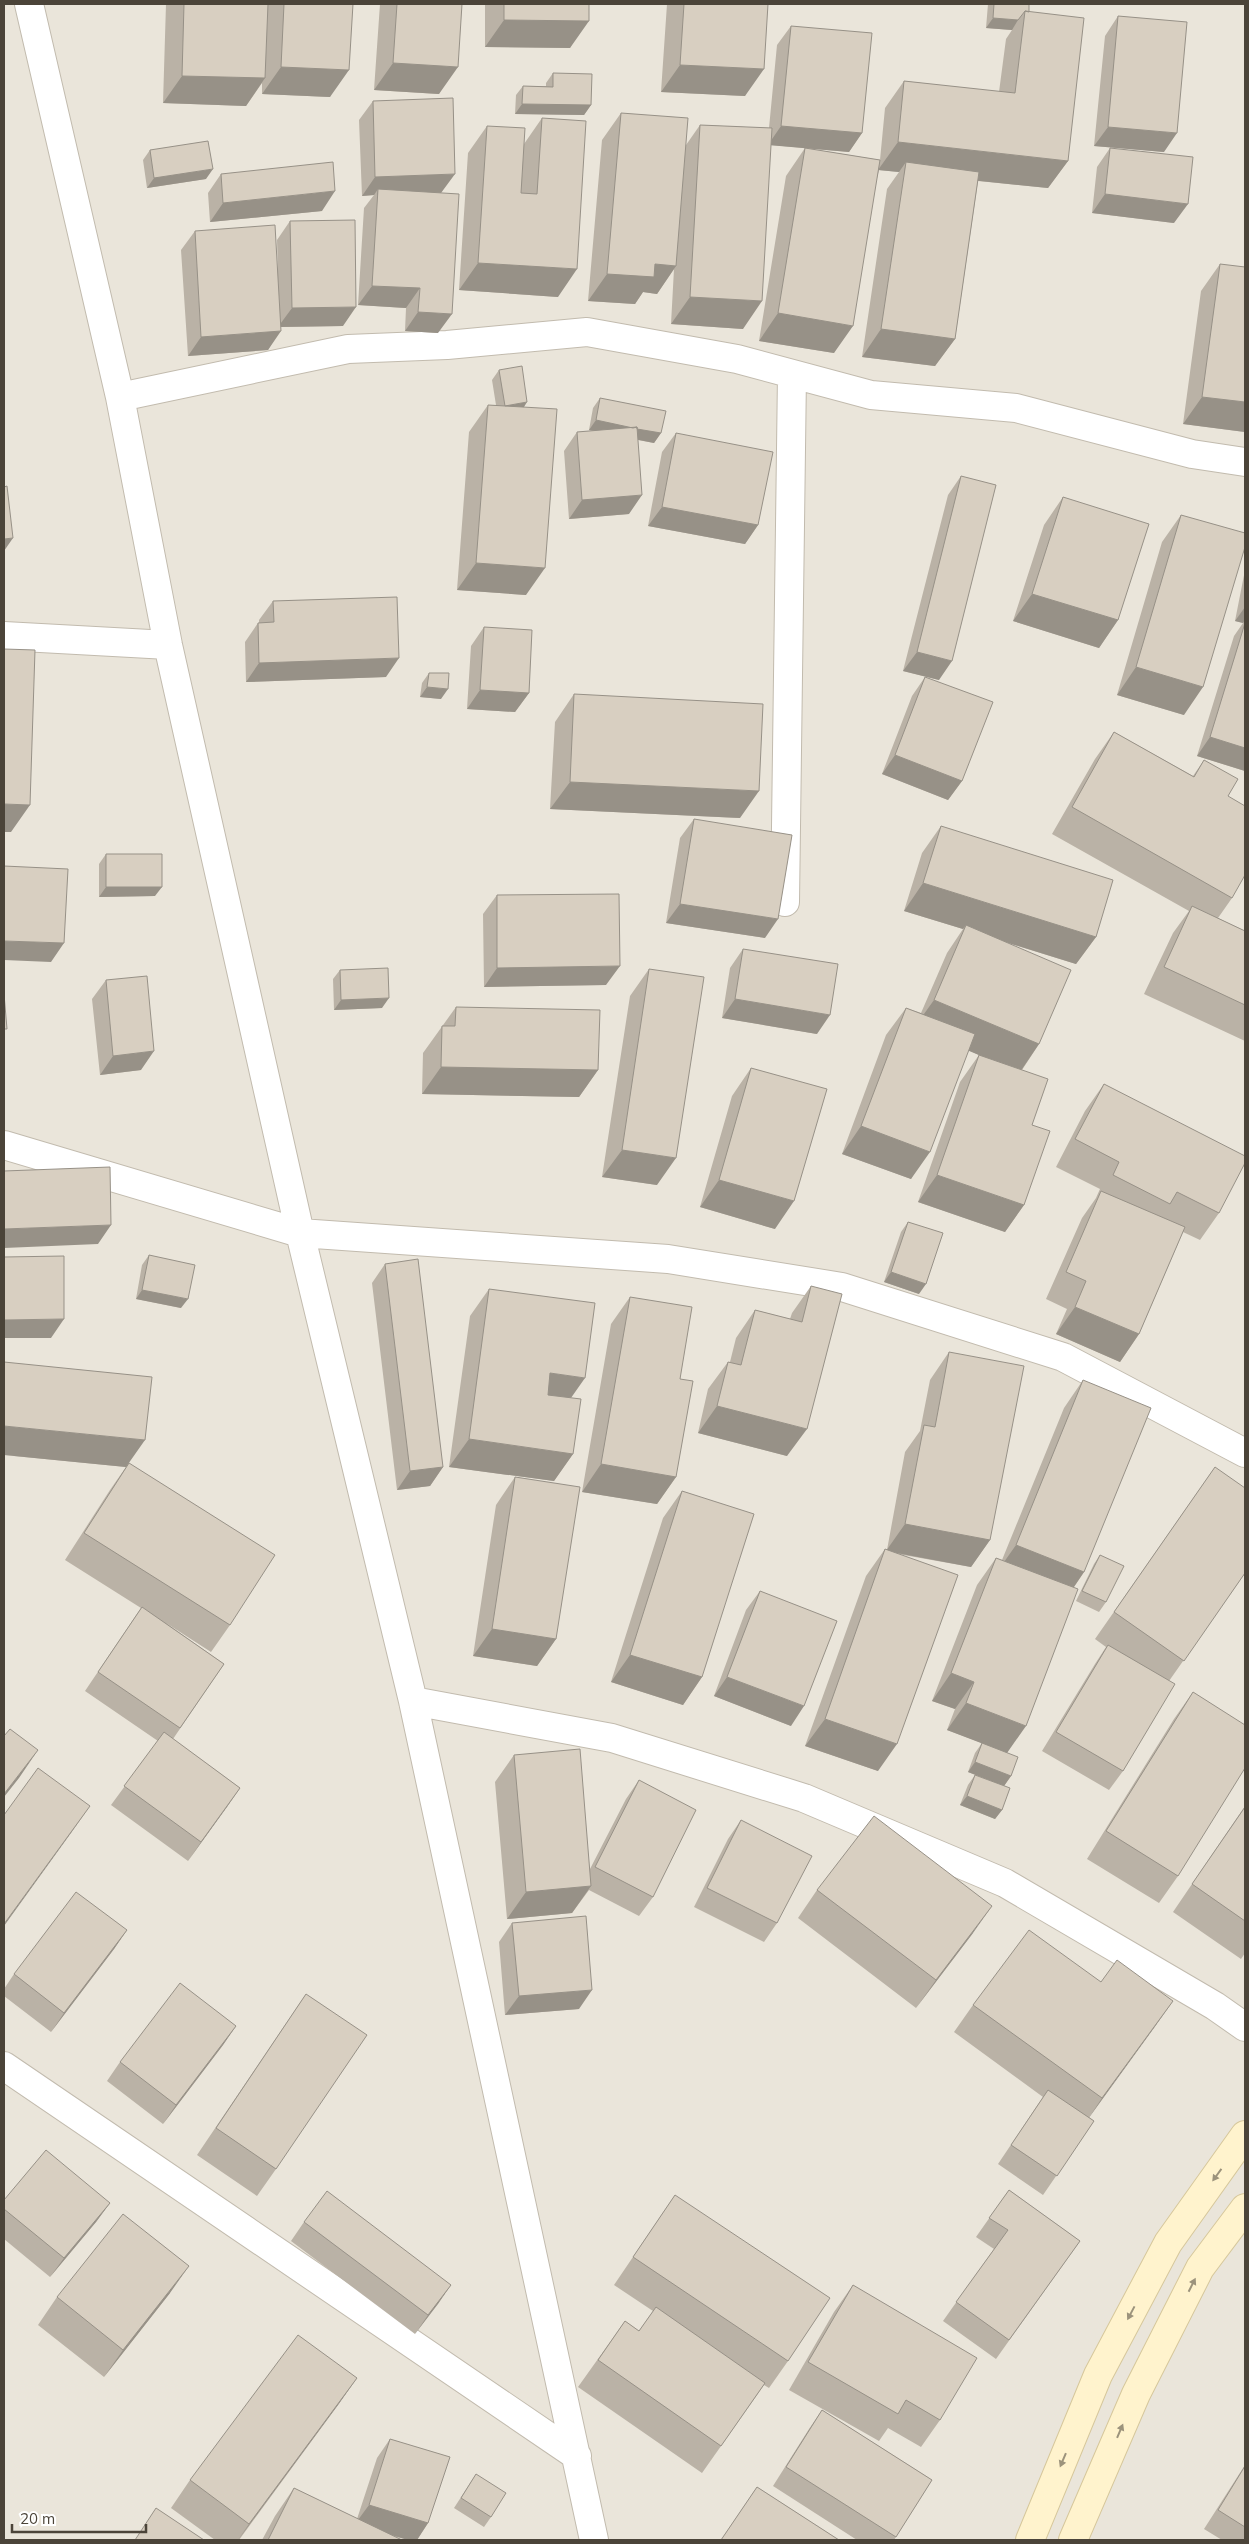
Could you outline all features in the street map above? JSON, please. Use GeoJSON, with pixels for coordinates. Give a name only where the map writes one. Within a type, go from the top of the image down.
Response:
{"type":"FeatureCollection","features":[{"type":"Feature","properties":{"kind":"main road"},"geometry":{"type":"LineString","coordinates":[[1030,2540],[1098,2375],[1168,2243],[1245,2135]]}},
{"type":"Feature","properties":{"kind":"main road"},"geometry":{"type":"LineString","coordinates":[[1073,2540],[1136,2394],[1196,2276],[1245,2208]]}},
{"type":"Feature","properties":{"kind":"street"},"geometry":{"type":"LineString","coordinates":[[29,4],[120,397],[168,645],[300,1233],[413,1701],[594,2540]]}},
{"type":"Feature","properties":{"kind":"street"},"geometry":{"type":"LineString","coordinates":[[120,397],[348,349],[447,345],[587,332],[737,359],[871,395],[1016,408],[1192,454],[1245,462]]}},
{"type":"Feature","properties":{"kind":"street"},"geometry":{"type":"LineString","coordinates":[[785,902],[792,374]]}},
{"type":"Feature","properties":{"kind":"street"},"geometry":{"type":"LineString","coordinates":[[4,636],[168,645]]}},
{"type":"Feature","properties":{"kind":"street"},"geometry":{"type":"LineString","coordinates":[[4,1145],[300,1233],[668,1258],[842,1286],[1064,1357],[1245,1452]]}},
{"type":"Feature","properties":{"kind":"street"},"geometry":{"type":"LineString","coordinates":[[413,1701],[612,1738],[804,1798],[1005,1883],[1245,2026]]}},
{"type":"Feature","properties":{"kind":"street"},"geometry":{"type":"LineString","coordinates":[[4,2066],[577,2456]]}},
{"type":"Feature","properties":{"kind":"shaded area"},"geometry":{"type":"Polygon","coordinates":[[[4,4],[1245,4],[1245,2540],[4,2540],[4,4]]]}},
{"type":"Feature","properties":{"kind":"building"},"geometry":{"type":"Polygon","coordinates":[[[184,4],[268,4],[265,78],[182,76],[184,4]]]}},
{"type":"Feature","properties":{"kind":"building"},"geometry":{"type":"Polygon","coordinates":[[[284,4],[353,4],[349,70],[281,67],[284,4]]]}},
{"type":"Feature","properties":{"kind":"building"},"geometry":{"type":"Polygon","coordinates":[[[397,4],[462,4],[458,67],[393,63],[397,4]]]}},
{"type":"Feature","properties":{"kind":"building"},"geometry":{"type":"Polygon","coordinates":[[[504,4],[589,4],[589,21],[504,20],[504,4]]]}},
{"type":"Feature","properties":{"kind":"building"},"geometry":{"type":"Polygon","coordinates":[[[684,4],[768,4],[764,69],[680,65],[684,4]]]}},
{"type":"Feature","properties":{"kind":"building"},"geometry":{"type":"Polygon","coordinates":[[[994,4],[1029,4],[1029,12],[1025,11],[1018,20],[993,18],[994,4]]]}},
{"type":"Feature","properties":{"kind":"building"},"geometry":{"type":"Polygon","coordinates":[[[1025,11],[1084,18],[1068,161],[898,142],[904,81],[1015,93],[1025,11]]]}},
{"type":"Feature","properties":{"kind":"building"},"geometry":{"type":"Polygon","coordinates":[[[1118,16],[1187,22],[1177,133],[1108,127],[1118,16]]]}},
{"type":"Feature","properties":{"kind":"building"},"geometry":{"type":"Polygon","coordinates":[[[791,26],[872,33],[862,133],[781,126],[791,26]]]}},
{"type":"Feature","properties":{"kind":"building"},"geometry":{"type":"Polygon","coordinates":[[[553,73],[592,74],[591,105],[522,104],[523,86],[553,87],[553,73]]]}},
{"type":"Feature","properties":{"kind":"building"},"geometry":{"type":"Polygon","coordinates":[[[453,98],[455,174],[375,177],[373,101],[453,98]]]}},
{"type":"Feature","properties":{"kind":"building"},"geometry":{"type":"Polygon","coordinates":[[[621,113],[688,118],[676,266],[655,264],[654,277],[607,274],[621,113]]]}},
{"type":"Feature","properties":{"kind":"building"},"geometry":{"type":"Polygon","coordinates":[[[542,118],[586,121],[577,269],[478,263],[487,126],[525,128],[521,193],[537,194],[542,118]]]}},
{"type":"Feature","properties":{"kind":"building"},"geometry":{"type":"Polygon","coordinates":[[[700,125],[772,128],[762,301],[690,297],[700,125]]]}},
{"type":"Feature","properties":{"kind":"building"},"geometry":{"type":"Polygon","coordinates":[[[208,141],[213,169],[154,178],[150,150],[208,141]]]}},
{"type":"Feature","properties":{"kind":"building"},"geometry":{"type":"Polygon","coordinates":[[[805,148],[880,160],[853,326],[778,313],[805,148]]]}},
{"type":"Feature","properties":{"kind":"building"},"geometry":{"type":"Polygon","coordinates":[[[1110,148],[1193,157],[1188,204],[1105,194],[1110,148]]]}},
{"type":"Feature","properties":{"kind":"building"},"geometry":{"type":"Polygon","coordinates":[[[333,162],[335,191],[223,203],[221,174],[333,162]]]}},
{"type":"Feature","properties":{"kind":"building"},"geometry":{"type":"Polygon","coordinates":[[[906,162],[979,172],[955,339],[881,329],[906,162]]]}},
{"type":"Feature","properties":{"kind":"building"},"geometry":{"type":"Polygon","coordinates":[[[378,189],[459,194],[452,314],[418,312],[420,288],[372,286],[378,189]]]}},
{"type":"Feature","properties":{"kind":"building"},"geometry":{"type":"Polygon","coordinates":[[[355,220],[356,307],[292,308],[290,221],[355,220]]]}},
{"type":"Feature","properties":{"kind":"building"},"geometry":{"type":"Polygon","coordinates":[[[275,225],[281,331],[201,337],[195,231],[275,225]]]}},
{"type":"Feature","properties":{"kind":"building"},"geometry":{"type":"Polygon","coordinates":[[[1220,264],[1245,267],[1245,402],[1202,397],[1220,264]]]}},
{"type":"Feature","properties":{"kind":"building"},"geometry":{"type":"Polygon","coordinates":[[[522,366],[527,402],[505,406],[499,370],[522,366]]]}},
{"type":"Feature","properties":{"kind":"building"},"geometry":{"type":"Polygon","coordinates":[[[600,398],[666,411],[661,433],[596,420],[600,398]]]}},
{"type":"Feature","properties":{"kind":"building"},"geometry":{"type":"Polygon","coordinates":[[[488,405],[557,409],[545,568],[476,563],[488,405]]]}},
{"type":"Feature","properties":{"kind":"building"},"geometry":{"type":"Polygon","coordinates":[[[637,427],[642,495],[582,500],[577,432],[637,427]]]}},
{"type":"Feature","properties":{"kind":"building"},"geometry":{"type":"Polygon","coordinates":[[[676,433],[773,452],[758,525],[662,507],[676,433]]]}},
{"type":"Feature","properties":{"kind":"building"},"geometry":{"type":"Polygon","coordinates":[[[961,476],[996,485],[952,661],[917,652],[961,476]]]}},
{"type":"Feature","properties":{"kind":"building"},"geometry":{"type":"Polygon","coordinates":[[[7,486],[13,538],[4,539],[4,487],[7,486]]]}},
{"type":"Feature","properties":{"kind":"building"},"geometry":{"type":"Polygon","coordinates":[[[1063,497],[1149,524],[1118,620],[1032,594],[1063,497]]]}},
{"type":"Feature","properties":{"kind":"building"},"geometry":{"type":"Polygon","coordinates":[[[1181,515],[1245,533],[1245,547],[1203,687],[1136,667],[1181,515]]]}},
{"type":"Feature","properties":{"kind":"building"},"geometry":{"type":"Polygon","coordinates":[[[397,597],[399,658],[259,663],[258,623],[274,622],[273,601],[397,597]]]}},
{"type":"Feature","properties":{"kind":"building"},"geometry":{"type":"Polygon","coordinates":[[[1245,623],[1245,748],[1210,737],[1245,623]]]}},
{"type":"Feature","properties":{"kind":"building"},"geometry":{"type":"Polygon","coordinates":[[[484,627],[532,630],[529,693],[480,690],[484,627]]]}},
{"type":"Feature","properties":{"kind":"building"},"geometry":{"type":"Polygon","coordinates":[[[4,649],[35,650],[30,805],[4,804],[4,649]]]}},
{"type":"Feature","properties":{"kind":"building"},"geometry":{"type":"Polygon","coordinates":[[[429,673],[449,673],[448,689],[427,687],[429,673]]]}},
{"type":"Feature","properties":{"kind":"building"},"geometry":{"type":"Polygon","coordinates":[[[925,677],[993,702],[962,781],[895,755],[925,677]]]}},
{"type":"Feature","properties":{"kind":"building"},"geometry":{"type":"Polygon","coordinates":[[[574,694],[763,704],[759,791],[570,782],[574,694]]]}},
{"type":"Feature","properties":{"kind":"building"},"geometry":{"type":"Polygon","coordinates":[[[1114,732],[1194,777],[1204,760],[1238,779],[1228,796],[1245,806],[1245,875],[1232,898],[1072,807],[1114,732]]]}},
{"type":"Feature","properties":{"kind":"building"},"geometry":{"type":"Polygon","coordinates":[[[694,819],[792,835],[778,919],[680,904],[694,819]]]}},
{"type":"Feature","properties":{"kind":"building"},"geometry":{"type":"Polygon","coordinates":[[[941,826],[1113,880],[1096,937],[923,883],[941,826]]]}},
{"type":"Feature","properties":{"kind":"building"},"geometry":{"type":"Polygon","coordinates":[[[106,854],[162,854],[162,887],[106,887],[106,854]]]}},
{"type":"Feature","properties":{"kind":"building"},"geometry":{"type":"Polygon","coordinates":[[[4,866],[68,869],[64,943],[4,941],[4,866]]]}},
{"type":"Feature","properties":{"kind":"building"},"geometry":{"type":"Polygon","coordinates":[[[619,894],[620,966],[497,968],[497,895],[619,894]]]}},
{"type":"Feature","properties":{"kind":"building"},"geometry":{"type":"Polygon","coordinates":[[[1192,906],[1245,931],[1245,1005],[1164,967],[1192,906]]]}},
{"type":"Feature","properties":{"kind":"building"},"geometry":{"type":"Polygon","coordinates":[[[966,925],[1071,970],[1039,1044],[934,1000],[966,925]]]}},
{"type":"Feature","properties":{"kind":"building"},"geometry":{"type":"Polygon","coordinates":[[[743,949],[838,964],[830,1015],[735,999],[743,949]]]}},
{"type":"Feature","properties":{"kind":"building"},"geometry":{"type":"Polygon","coordinates":[[[388,968],[389,998],[341,1000],[340,970],[388,968]]]}},
{"type":"Feature","properties":{"kind":"building"},"geometry":{"type":"Polygon","coordinates":[[[649,969],[704,977],[676,1158],[622,1150],[649,969]]]}},
{"type":"Feature","properties":{"kind":"building"},"geometry":{"type":"Polygon","coordinates":[[[147,976],[154,1051],[113,1056],[106,980],[147,976]]]}},
{"type":"Feature","properties":{"kind":"building"},"geometry":{"type":"Polygon","coordinates":[[[4,994],[7,1029],[4,1029],[4,994]]]}},
{"type":"Feature","properties":{"kind":"building"},"geometry":{"type":"Polygon","coordinates":[[[456,1007],[600,1010],[598,1070],[441,1067],[442,1026],[455,1026],[456,1007]]]}},
{"type":"Feature","properties":{"kind":"building"},"geometry":{"type":"Polygon","coordinates":[[[906,1008],[975,1034],[930,1152],[861,1126],[906,1008]]]}},
{"type":"Feature","properties":{"kind":"building"},"geometry":{"type":"Polygon","coordinates":[[[979,1055],[1048,1079],[1032,1125],[1050,1131],[1024,1205],[937,1175],[979,1055]]]}},
{"type":"Feature","properties":{"kind":"building"},"geometry":{"type":"Polygon","coordinates":[[[751,1068],[827,1089],[794,1201],[719,1180],[751,1068]]]}},
{"type":"Feature","properties":{"kind":"building"},"geometry":{"type":"Polygon","coordinates":[[[1104,1084],[1245,1156],[1245,1163],[1219,1213],[1177,1192],[1170,1204],[1113,1175],[1119,1162],[1075,1139],[1104,1084]]]}},
{"type":"Feature","properties":{"kind":"building"},"geometry":{"type":"Polygon","coordinates":[[[110,1167],[111,1225],[4,1229],[4,1171],[110,1167]]]}},
{"type":"Feature","properties":{"kind":"building"},"geometry":{"type":"Polygon","coordinates":[[[1101,1191],[1185,1227],[1139,1334],[1075,1307],[1086,1281],[1066,1272],[1101,1191]]]}},
{"type":"Feature","properties":{"kind":"building"},"geometry":{"type":"Polygon","coordinates":[[[908,1222],[943,1233],[926,1284],[891,1272],[908,1222]]]}},
{"type":"Feature","properties":{"kind":"building"},"geometry":{"type":"Polygon","coordinates":[[[149,1255],[195,1265],[188,1299],[142,1290],[149,1255]]]}},
{"type":"Feature","properties":{"kind":"building"},"geometry":{"type":"Polygon","coordinates":[[[64,1256],[64,1319],[4,1320],[4,1257],[64,1256]]]}},
{"type":"Feature","properties":{"kind":"building"},"geometry":{"type":"Polygon","coordinates":[[[418,1259],[443,1467],[410,1471],[385,1264],[418,1259]]]}},
{"type":"Feature","properties":{"kind":"building"},"geometry":{"type":"Polygon","coordinates":[[[811,1286],[842,1294],[807,1429],[717,1406],[728,1362],[741,1365],[755,1310],[802,1322],[811,1286]]]}},
{"type":"Feature","properties":{"kind":"building"},"geometry":{"type":"Polygon","coordinates":[[[489,1289],[595,1303],[585,1378],[550,1373],[548,1395],[581,1399],[573,1454],[469,1439],[489,1289]]]}},
{"type":"Feature","properties":{"kind":"building"},"geometry":{"type":"Polygon","coordinates":[[[630,1297],[692,1307],[680,1379],[693,1381],[676,1477],[601,1464],[630,1297]]]}},
{"type":"Feature","properties":{"kind":"building"},"geometry":{"type":"Polygon","coordinates":[[[949,1352],[1024,1366],[990,1540],[905,1524],[924,1425],[935,1427],[949,1352]]]}},
{"type":"Feature","properties":{"kind":"building"},"geometry":{"type":"Polygon","coordinates":[[[4,1362],[152,1377],[145,1440],[4,1426],[4,1362]]]}},
{"type":"Feature","properties":{"kind":"building"},"geometry":{"type":"Polygon","coordinates":[[[1083,1380],[1151,1408],[1084,1572],[1016,1545],[1083,1380]]]}},
{"type":"Feature","properties":{"kind":"building"},"geometry":{"type":"Polygon","coordinates":[[[129,1463],[275,1555],[230,1625],[84,1533],[129,1463]]]}},
{"type":"Feature","properties":{"kind":"building"},"geometry":{"type":"Polygon","coordinates":[[[1215,1467],[1245,1488],[1245,1573],[1184,1661],[1114,1612],[1215,1467]]]}},
{"type":"Feature","properties":{"kind":"building"},"geometry":{"type":"Polygon","coordinates":[[[515,1477],[580,1487],[556,1639],[492,1629],[515,1477]]]}},
{"type":"Feature","properties":{"kind":"building"},"geometry":{"type":"Polygon","coordinates":[[[682,1491],[754,1514],[702,1677],[630,1655],[682,1491]]]}},
{"type":"Feature","properties":{"kind":"building"},"geometry":{"type":"Polygon","coordinates":[[[885,1549],[958,1575],[897,1744],[825,1719],[885,1549]]]}},
{"type":"Feature","properties":{"kind":"building"},"geometry":{"type":"Polygon","coordinates":[[[1100,1555],[1124,1566],[1106,1602],[1082,1591],[1100,1555]]]}},
{"type":"Feature","properties":{"kind":"building"},"geometry":{"type":"Polygon","coordinates":[[[996,1558],[1078,1589],[1026,1726],[966,1703],[974,1682],[951,1673],[996,1558]]]}},
{"type":"Feature","properties":{"kind":"building"},"geometry":{"type":"Polygon","coordinates":[[[760,1591],[837,1621],[804,1706],[727,1677],[760,1591]]]}},
{"type":"Feature","properties":{"kind":"building"},"geometry":{"type":"Polygon","coordinates":[[[142,1607],[224,1664],[180,1728],[98,1672],[142,1607]]]}},
{"type":"Feature","properties":{"kind":"building"},"geometry":{"type":"Polygon","coordinates":[[[1108,1645],[1175,1684],[1123,1771],[1056,1732],[1108,1645]]]}},
{"type":"Feature","properties":{"kind":"building"},"geometry":{"type":"Polygon","coordinates":[[[1193,1692],[1245,1725],[1245,1768],[1178,1876],[1106,1831],[1193,1692]]]}},
{"type":"Feature","properties":{"kind":"building"},"geometry":{"type":"Polygon","coordinates":[[[10,1729],[38,1750],[4,1794],[4,1736],[10,1729]]]}},
{"type":"Feature","properties":{"kind":"building"},"geometry":{"type":"Polygon","coordinates":[[[164,1732],[240,1788],[201,1842],[124,1786],[164,1732]]]}},
{"type":"Feature","properties":{"kind":"building"},"geometry":{"type":"Polygon","coordinates":[[[982,1743],[1018,1757],[1011,1776],[975,1762],[982,1743]]]}},
{"type":"Feature","properties":{"kind":"building"},"geometry":{"type":"Polygon","coordinates":[[[580,1749],[591,1886],[526,1892],[514,1755],[580,1749]]]}},
{"type":"Feature","properties":{"kind":"building"},"geometry":{"type":"Polygon","coordinates":[[[38,1768],[90,1806],[4,1924],[4,1815],[38,1768]]]}},
{"type":"Feature","properties":{"kind":"building"},"geometry":{"type":"Polygon","coordinates":[[[975,1775],[1010,1788],[1002,1810],[967,1796],[975,1775]]]}},
{"type":"Feature","properties":{"kind":"building"},"geometry":{"type":"Polygon","coordinates":[[[639,1780],[696,1810],[653,1897],[595,1867],[639,1780]]]}},
{"type":"Feature","properties":{"kind":"building"},"geometry":{"type":"Polygon","coordinates":[[[1245,1807],[1245,1921],[1192,1884],[1245,1807]]]}},
{"type":"Feature","properties":{"kind":"building"},"geometry":{"type":"Polygon","coordinates":[[[874,1816],[992,1906],[936,1980],[817,1890],[874,1816]]]}},
{"type":"Feature","properties":{"kind":"building"},"geometry":{"type":"Polygon","coordinates":[[[741,1820],[812,1856],[777,1923],[707,1888],[741,1820]]]}},
{"type":"Feature","properties":{"kind":"building"},"geometry":{"type":"Polygon","coordinates":[[[76,1892],[127,1930],[64,2013],[14,1974],[76,1892]]]}},
{"type":"Feature","properties":{"kind":"building"},"geometry":{"type":"Polygon","coordinates":[[[586,1916],[592,1990],[519,1996],[512,1923],[586,1916]]]}},
{"type":"Feature","properties":{"kind":"building"},"geometry":{"type":"Polygon","coordinates":[[[1029,1930],[1101,1982],[1117,1960],[1173,2001],[1102,2098],[973,2005],[1029,1930]]]}},
{"type":"Feature","properties":{"kind":"building"},"geometry":{"type":"Polygon","coordinates":[[[180,1983],[236,2026],[176,2105],[120,2062],[180,1983]]]}},
{"type":"Feature","properties":{"kind":"building"},"geometry":{"type":"Polygon","coordinates":[[[306,1994],[367,2035],[276,2169],[216,2128],[306,1994]]]}},
{"type":"Feature","properties":{"kind":"building"},"geometry":{"type":"Polygon","coordinates":[[[1048,2090],[1094,2121],[1057,2176],[1011,2145],[1048,2090]]]}},
{"type":"Feature","properties":{"kind":"building"},"geometry":{"type":"Polygon","coordinates":[[[46,2150],[110,2203],[64,2258],[4,2209],[4,2200],[46,2150]]]}},
{"type":"Feature","properties":{"kind":"building"},"geometry":{"type":"Polygon","coordinates":[[[1009,2190],[1080,2241],[1009,2340],[956,2302],[1008,2230],[989,2218],[1009,2190]]]}},
{"type":"Feature","properties":{"kind":"building"},"geometry":{"type":"Polygon","coordinates":[[[327,2191],[451,2285],[428,2315],[304,2222],[327,2191]]]}},
{"type":"Feature","properties":{"kind":"building"},"geometry":{"type":"Polygon","coordinates":[[[675,2195],[830,2298],[788,2361],[633,2257],[675,2195]]]}},
{"type":"Feature","properties":{"kind":"building"},"geometry":{"type":"Polygon","coordinates":[[[123,2214],[189,2266],[123,2350],[57,2297],[123,2214]]]}},
{"type":"Feature","properties":{"kind":"building"},"geometry":{"type":"Polygon","coordinates":[[[853,2285],[977,2358],[940,2420],[906,2400],[898,2414],[808,2362],[853,2285]]]}},
{"type":"Feature","properties":{"kind":"building"},"geometry":{"type":"Polygon","coordinates":[[[656,2307],[765,2383],[721,2446],[598,2360],[625,2321],[639,2331],[656,2307]]]}},
{"type":"Feature","properties":{"kind":"building"},"geometry":{"type":"Polygon","coordinates":[[[298,2335],[357,2378],[249,2524],[190,2480],[298,2335]]]}},
{"type":"Feature","properties":{"kind":"building"},"geometry":{"type":"Polygon","coordinates":[[[822,2410],[932,2480],[896,2537],[786,2467],[822,2410]]]}},
{"type":"Feature","properties":{"kind":"building"},"geometry":{"type":"Polygon","coordinates":[[[390,2439],[450,2457],[428,2523],[369,2505],[390,2439]]]}},
{"type":"Feature","properties":{"kind":"building"},"geometry":{"type":"Polygon","coordinates":[[[1245,2466],[1245,2527],[1218,2510],[1245,2466]]]}},
{"type":"Feature","properties":{"kind":"building"},"geometry":{"type":"Polygon","coordinates":[[[476,2474],[506,2493],[491,2517],[461,2498],[476,2474]]]}},
{"type":"Feature","properties":{"kind":"building"},"geometry":{"type":"Polygon","coordinates":[[[757,2487],[839,2540],[721,2540],[757,2487]]]}},
{"type":"Feature","properties":{"kind":"building"},"geometry":{"type":"Polygon","coordinates":[[[294,2488],[402,2540],[268,2540],[294,2488]]]}},
{"type":"Feature","properties":{"kind":"building"},"geometry":{"type":"Polygon","coordinates":[[[156,2508],[204,2540],[135,2540],[156,2508]]]}}]}
